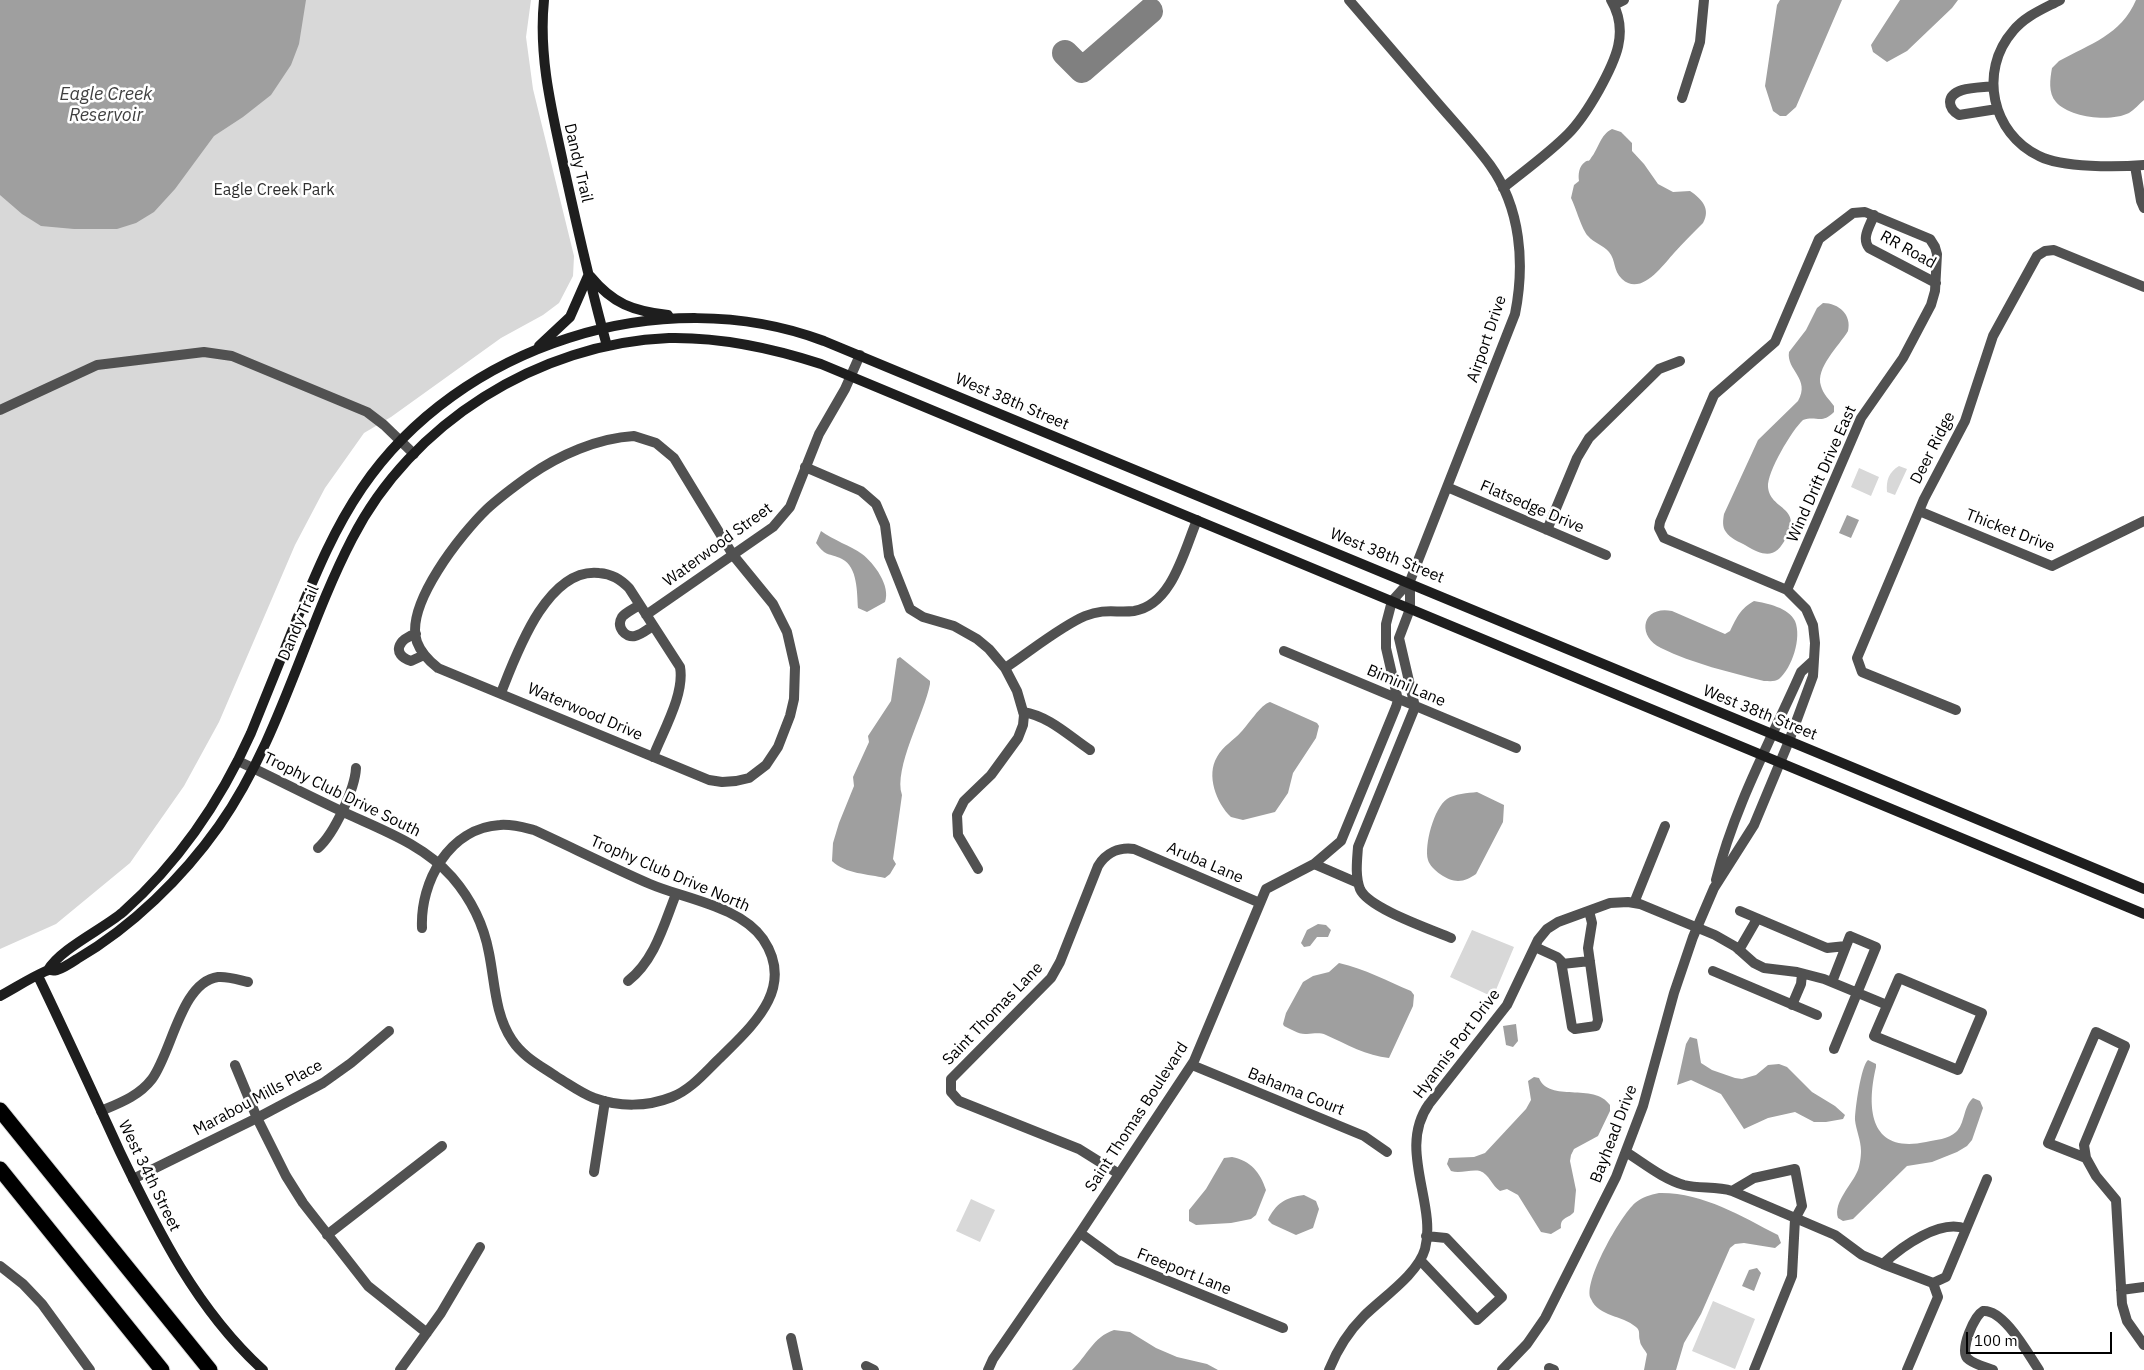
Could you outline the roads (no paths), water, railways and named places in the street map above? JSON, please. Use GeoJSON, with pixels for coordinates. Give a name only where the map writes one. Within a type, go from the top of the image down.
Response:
{"type":"FeatureCollection","features":[{"type":"Feature","properties":{"kind":"highway"},"geometry":{"type":"LineString","coordinates":[[0,1110],[210,1370]]}},
{"type":"Feature","properties":{"kind":"highway"},"geometry":{"type":"LineString","coordinates":[[0,1170],[162,1370]]}},
{"type":"Feature","properties":{"kind":"main road","name":"Dandy Trail"},"geometry":{"type":"LineString","coordinates":[[48,970],[58,970],[86,954],[117,931],[160,894],[188,865],[218,826],[254,768],[352,538],[380,496],[414,454],[446,425],[500,387],[549,364],[607,346],[588,275],[547,89],[542,50],[544,0]]}},
{"type":"Feature","properties":{"kind":"main road"},"geometry":{"type":"LineString","coordinates":[[588,275],[612,298],[627,307],[643,312],[699,318]]}},
{"type":"Feature","properties":{"kind":"main road"},"geometry":{"type":"LineString","coordinates":[[532,351],[556,332],[570,317],[586,285],[588,275]]}},
{"type":"Feature","properties":{"kind":"main road","name":"West 38th Street"},"geometry":{"type":"LineString","coordinates":[[602,329],[645,322],[699,318],[777,327],[812,336],[1210,501],[1410,581],[1588,658],[2144,888]]}},
{"type":"Feature","properties":{"kind":"main road","name":"Dandy Trail"},"geometry":{"type":"LineString","coordinates":[[0,996],[48,970],[53,961],[121,913],[166,868],[217,799],[238,761],[332,536],[363,486],[401,441],[435,409],[466,386],[532,351],[602,329]]}},
{"type":"Feature","properties":{"kind":"main road"},"geometry":{"type":"LineString","coordinates":[[607,346],[673,338],[730,342],[788,354],[851,376],[2144,914]]}},
{"type":"Feature","properties":{"kind":"main road","name":"West 34th Street"},"geometry":{"type":"LineString","coordinates":[[38,976],[160,1235],[190,1284],[228,1334],[263,1370]]}},
{"type":"Feature","properties":{"kind":"street","name":"Airport Drive"},"geometry":{"type":"LineString","coordinates":[[1349,0],[1490,164],[1503,188],[1511,209],[1518,236],[1521,264],[1519,293],[1510,329],[1410,581]]}},
{"type":"Feature","properties":{"kind":"street"},"geometry":{"type":"LineString","coordinates":[[1503,188],[1558,143],[1588,109],[1614,63],[1618,50],[1620,27],[1612,2],[1624,0]]}},
{"type":"Feature","properties":{"kind":"street"},"geometry":{"type":"LineString","coordinates":[[1682,98],[1700,42],[1704,0]]}},
{"type":"Feature","properties":{"kind":"street"},"geometry":{"type":"LineString","coordinates":[[2060,0],[2028,17],[2011,33],[1998,57],[1993,86],[1997,108],[2002,121],[2022,145],[2042,158],[2069,164],[2139,166],[2141,201],[2144,208]]}},
{"type":"Feature","properties":{"kind":"street"},"geometry":{"type":"LineString","coordinates":[[1993,86],[1956,92],[1950,104],[1959,115],[1997,108]]}},
{"type":"Feature","properties":{"kind":"street"},"geometry":{"type":"LineString","coordinates":[[1787,590],[1664,538],[1659,528],[1660,522],[1714,395],[1774,342],[1819,239],[1855,213],[1865,212],[1874,215]]}},
{"type":"Feature","properties":{"kind":"street","name":"RR Road"},"geometry":{"type":"LineString","coordinates":[[1874,215],[1865,238],[1869,248],[1936,283]]}},
{"type":"Feature","properties":{"kind":"street","name":"Wind Drift Drive East"},"geometry":{"type":"LineString","coordinates":[[1787,590],[1861,418],[1903,358],[1931,305],[1936,283],[1936,251],[1930,239],[1874,215]]}},
{"type":"Feature","properties":{"kind":"street","name":"Deer Ridge"},"geometry":{"type":"LineString","coordinates":[[1956,710],[1862,672],[1858,665],[1857,656],[1919,511],[1965,421],[1993,336],[2036,258],[2045,251],[2054,250],[2144,287]]}},
{"type":"Feature","properties":{"kind":"street"},"geometry":{"type":"LineString","coordinates":[[0,410],[97,365],[204,352],[232,356],[340,399],[367,412],[414,454]]}},
{"type":"Feature","properties":{"kind":"street","name":"Waterwood Street"},"geometry":{"type":"LineString","coordinates":[[646,615],[733,556],[783,518],[792,503],[819,434],[851,376],[860,355]]}},
{"type":"Feature","properties":{"kind":"street"},"geometry":{"type":"LineString","coordinates":[[1547,530],[1577,458],[1589,438],[1659,369],[1680,360]]}},
{"type":"Feature","properties":{"kind":"street"},"geometry":{"type":"LineString","coordinates":[[416,634],[405,637],[399,647],[403,657],[411,661],[422,650],[416,634],[415,624],[419,609],[445,559],[474,522],[514,486],[561,458],[615,438],[639,436],[656,442],[674,458],[733,556]]}},
{"type":"Feature","properties":{"kind":"street"},"geometry":{"type":"LineString","coordinates":[[805,467],[861,491],[876,504],[885,525],[889,556],[910,609],[923,618],[954,626],[977,639],[989,649],[1005,668],[1017,692],[1024,712],[1020,732],[1012,748],[992,775],[964,801],[958,810],[956,824],[958,835],[978,869]]}},
{"type":"Feature","properties":{"kind":"street","name":"Flatsedge Drive"},"geometry":{"type":"LineString","coordinates":[[1447,487],[1606,555]]}},
{"type":"Feature","properties":{"kind":"street","name":"Thicket Drive"},"geometry":{"type":"LineString","coordinates":[[1919,511],[2052,566],[2144,521]]}},
{"type":"Feature","properties":{"kind":"street"},"geometry":{"type":"LineString","coordinates":[[1005,668],[1084,617],[1103,611],[1134,611],[1149,606],[1158,600],[1168,588],[1197,520]]}},
{"type":"Feature","properties":{"kind":"street","name":"Waterwood Drive"},"geometry":{"type":"LineString","coordinates":[[422,650],[438,668],[713,781],[736,781],[748,778],[766,765],[778,747],[792,707],[795,689],[795,667],[790,640],[778,612],[765,593],[733,556]]}},
{"type":"Feature","properties":{"kind":"street"},"geometry":{"type":"LineString","coordinates":[[501,693],[522,641],[552,596],[573,578],[594,572],[610,575],[629,588],[676,659],[682,678],[679,694],[653,757]]}},
{"type":"Feature","properties":{"kind":"street"},"geometry":{"type":"LineString","coordinates":[[1398,700],[1386,648],[1386,624],[1392,601],[1410,581]]}},
{"type":"Feature","properties":{"kind":"street"},"geometry":{"type":"LineString","coordinates":[[1410,581],[1410,608],[1399,638],[1415,707],[1358,847],[1356,871],[1360,890],[1377,906],[1450,938]]}},
{"type":"Feature","properties":{"kind":"street","name":"Bayhead Drive"},"geometry":{"type":"LineString","coordinates":[[1714,888],[1754,825],[1789,741],[1813,676],[1816,643],[1813,625],[1806,609],[1787,590]]}},
{"type":"Feature","properties":{"kind":"street"},"geometry":{"type":"LineString","coordinates":[[639,605],[622,618],[620,624],[622,630],[626,635],[634,636],[653,626]]}},
{"type":"Feature","properties":{"kind":"street","name":"Bimini Lane"},"geometry":{"type":"LineString","coordinates":[[1284,651],[1516,748]]}},
{"type":"Feature","properties":{"kind":"street","name":"Bayhead Drive"},"geometry":{"type":"LineString","coordinates":[[1502,1370],[1526,1344],[1545,1318],[1604,1201],[1626,1152],[1645,1099],[1674,993],[1714,888],[1724,847],[1762,756],[1802,672],[1813,661]]}},
{"type":"Feature","properties":{"kind":"street","name":"Saint Thomas Boulevard"},"geometry":{"type":"LineString","coordinates":[[988,1370],[993,1359],[1192,1065],[1266,889],[1314,864],[1341,840],[1398,700]]}},
{"type":"Feature","properties":{"kind":"street"},"geometry":{"type":"LineString","coordinates":[[1024,712],[1048,720],[1090,750]]}},
{"type":"Feature","properties":{"kind":"street","name":"Trophy Club Drive South"},"geometry":{"type":"LineString","coordinates":[[238,761],[406,840],[452,876],[466,896],[483,930],[489,951],[499,1011],[512,1040],[534,1062],[583,1092],[605,1101],[627,1105],[663,1100],[680,1093],[700,1078],[762,1014]]}},
{"type":"Feature","properties":{"kind":"street"},"geometry":{"type":"LineString","coordinates":[[318,848],[328,837],[353,786],[356,768]]}},
{"type":"Feature","properties":{"kind":"street","name":"Trophy Club Drive North"},"geometry":{"type":"LineString","coordinates":[[422,928],[421,916],[425,896],[439,864],[453,846],[472,833],[497,825],[519,826],[534,830],[676,894],[738,917],[750,924],[762,937],[770,953],[774,975],[771,996],[762,1014]]}},
{"type":"Feature","properties":{"kind":"street"},"geometry":{"type":"LineString","coordinates":[[1634,903],[1665,826]]}},
{"type":"Feature","properties":{"kind":"street"},"geometry":{"type":"LineString","coordinates":[[1341,840],[1358,847]]}},
{"type":"Feature","properties":{"kind":"street","name":"Saint Thomas Lane"},"geometry":{"type":"LineString","coordinates":[[1120,1174],[1079,1149],[959,1101],[954,1098],[950,1089],[954,1075],[1051,978],[1060,962],[1100,863],[1114,851],[1127,848],[1139,852]]}},
{"type":"Feature","properties":{"kind":"street","name":"Aruba Lane"},"geometry":{"type":"LineString","coordinates":[[1139,852],[1260,903]]}},
{"type":"Feature","properties":{"kind":"street"},"geometry":{"type":"LineString","coordinates":[[1314,864],[1358,883]]}},
{"type":"Feature","properties":{"kind":"street"},"geometry":{"type":"LineString","coordinates":[[628,981],[643,967],[651,954],[676,894]]}},
{"type":"Feature","properties":{"kind":"street","name":"Hyannis Port Drive"},"geometry":{"type":"LineString","coordinates":[[1329,1370],[1340,1347],[1359,1322],[1420,1260],[1425,1248],[1426,1236],[1416,1142],[1420,1120],[1429,1104],[1511,1000],[1535,947],[1550,927],[1558,922],[1610,903],[1634,903],[1698,926],[1740,950],[1754,964],[1764,968],[1802,974],[1832,982],[1887,1005]]}},
{"type":"Feature","properties":{"kind":"street"},"geometry":{"type":"LineString","coordinates":[[1535,947],[1558,957],[1562,964],[1570,1024],[1575,1029],[1596,1026],[1598,1023],[1588,944],[1592,923],[1589,911]]}},
{"type":"Feature","properties":{"kind":"street"},"geometry":{"type":"LineString","coordinates":[[1740,911],[1827,948],[1846,946]]}},
{"type":"Feature","properties":{"kind":"street"},"geometry":{"type":"LineString","coordinates":[[1740,950],[1757,919]]}},
{"type":"Feature","properties":{"kind":"street"},"geometry":{"type":"LineString","coordinates":[[1832,982],[1850,936],[1876,946],[1834,1049]]}},
{"type":"Feature","properties":{"kind":"street"},"geometry":{"type":"LineString","coordinates":[[1562,964],[1590,961]]}},
{"type":"Feature","properties":{"kind":"street"},"geometry":{"type":"LineString","coordinates":[[1714,971],[1817,1015]]}},
{"type":"Feature","properties":{"kind":"street"},"geometry":{"type":"LineString","coordinates":[[1792,1005],[1801,984],[1802,974]]}},
{"type":"Feature","properties":{"kind":"street"},"geometry":{"type":"LineString","coordinates":[[101,1111],[134,1096],[151,1080],[161,1064],[190,996],[199,985],[210,979],[223,976],[248,982]]}},
{"type":"Feature","properties":{"kind":"street"},"geometry":{"type":"LineString","coordinates":[[1898,978],[1982,1013],[1958,1070],[1874,1036],[1887,1005],[1898,978]]}},
{"type":"Feature","properties":{"kind":"street","name":"Marabou Mills Place"},"geometry":{"type":"LineString","coordinates":[[133,1179],[323,1083],[351,1063],[389,1031]]}},
{"type":"Feature","properties":{"kind":"street"},"geometry":{"type":"LineString","coordinates":[[2086,1158],[2048,1143],[2096,1032],[2125,1046],[2084,1144],[2086,1158],[2096,1176],[2116,1200],[2124,1315],[2144,1345]]}},
{"type":"Feature","properties":{"kind":"street"},"geometry":{"type":"LineString","coordinates":[[235,1065],[257,1118],[286,1176],[327,1235],[374,1292],[427,1333]]}},
{"type":"Feature","properties":{"kind":"street","name":"Bahama Court"},"geometry":{"type":"LineString","coordinates":[[1192,1065],[1364,1136],[1386,1152]]}},
{"type":"Feature","properties":{"kind":"street"},"geometry":{"type":"LineString","coordinates":[[594,1172],[605,1101]]}},
{"type":"Feature","properties":{"kind":"street"},"geometry":{"type":"LineString","coordinates":[[327,1235],[442,1146]]}},
{"type":"Feature","properties":{"kind":"street"},"geometry":{"type":"LineString","coordinates":[[1626,1152],[1674,1182],[1732,1191],[1839,1236],[1862,1255],[1933,1283],[1946,1277],[1987,1179]]}},
{"type":"Feature","properties":{"kind":"street"},"geometry":{"type":"LineString","coordinates":[[1732,1191],[1754,1178],[1795,1169],[1802,1206],[1795,1219],[1790,1282],[1754,1370]]}},
{"type":"Feature","properties":{"kind":"street"},"geometry":{"type":"LineString","coordinates":[[1883,1264],[1901,1249],[1941,1227],[1959,1226],[1966,1229]]}},
{"type":"Feature","properties":{"kind":"street","name":"Freeport Lane"},"geometry":{"type":"LineString","coordinates":[[1080,1233],[1116,1260],[1283,1328]]}},
{"type":"Feature","properties":{"kind":"street"},"geometry":{"type":"LineString","coordinates":[[1420,1260],[1477,1320],[1502,1297],[1446,1238],[1426,1236]]}},
{"type":"Feature","properties":{"kind":"street"},"geometry":{"type":"LineString","coordinates":[[400,1370],[427,1333],[480,1247]]}},
{"type":"Feature","properties":{"kind":"street"},"geometry":{"type":"LineString","coordinates":[[0,1266],[23,1284],[42,1304],[90,1370]]}},
{"type":"Feature","properties":{"kind":"street"},"geometry":{"type":"LineString","coordinates":[[1907,1370],[1938,1298],[1933,1283]]}},
{"type":"Feature","properties":{"kind":"street"},"geometry":{"type":"LineString","coordinates":[[2121,1290],[2144,1287]]}},
{"type":"Feature","properties":{"kind":"street"},"geometry":{"type":"LineString","coordinates":[[1993,1370],[1970,1360],[1965,1353],[1964,1347],[1979,1313],[1987,1310],[2003,1319],[2039,1370]]}},
{"type":"Feature","properties":{"kind":"street"},"geometry":{"type":"LineString","coordinates":[[791,1338],[798,1370]]}},
{"type":"Feature","properties":{"kind":"water","name":"Eagle Creek Reservoir"},"geometry":{"type":"Polygon","coordinates":[[[0,0],[306,0],[299,44],[291,65],[271,95],[243,117],[214,136],[175,189],[154,212],[136,223],[117,229],[74,229],[41,226],[22,214],[0,195],[0,0]]]}},
{"type":"Feature","properties":{"kind":"water"},"geometry":{"type":"Polygon","coordinates":[[[1780,0],[1842,0],[1796,107],[1786,116],[1780,116],[1773,111],[1765,86],[1777,5],[1780,0]]]}},
{"type":"Feature","properties":{"kind":"water"},"geometry":{"type":"Polygon","coordinates":[[[1900,0],[1958,0],[1907,51],[1887,62],[1873,52],[1871,45],[1900,0]]]}},
{"type":"Feature","properties":{"kind":"water"},"geometry":{"type":"Polygon","coordinates":[[[2136,0],[2144,0],[2144,100],[2129,113],[2102,118],[2081,115],[2062,107],[2053,98],[2050,81],[2052,68],[2059,61],[2113,30],[2130,12],[2136,0]]]}},
{"type":"Feature","properties":{"kind":"water"},"geometry":{"type":"Polygon","coordinates":[[[1612,129],[1621,132],[1632,143],[1632,151],[1658,184],[1673,192],[1690,191],[1698,197],[1706,209],[1703,223],[1658,271],[1644,282],[1637,284],[1629,284],[1619,276],[1609,252],[1586,233],[1571,198],[1574,185],[1579,181],[1581,166],[1589,160],[1602,138],[1612,129]]]}},
{"type":"Feature","properties":{"kind":"water"},"geometry":{"type":"Polygon","coordinates":[[[1823,303],[1834,305],[1843,311],[1849,325],[1848,331],[1829,357],[1821,372],[1821,386],[1823,392],[1834,406],[1834,412],[1826,418],[1803,420],[1787,442],[1776,462],[1768,487],[1774,500],[1788,513],[1791,519],[1791,526],[1779,549],[1769,554],[1758,552],[1735,540],[1728,534],[1723,526],[1724,514],[1758,440],[1798,401],[1802,387],[1791,364],[1789,352],[1806,330],[1817,308],[1823,303]]]}},
{"type":"Feature","properties":{"kind":"water"},"geometry":{"type":"Polygon","coordinates":[[[1847,515],[1859,520],[1851,538],[1839,533],[1847,515]]]}},
{"type":"Feature","properties":{"kind":"water"},"geometry":{"type":"Polygon","coordinates":[[[821,531],[858,551],[872,563],[884,582],[886,589],[885,602],[867,612],[858,608],[854,574],[847,563],[842,559],[825,553],[816,543],[821,531]]]}},
{"type":"Feature","properties":{"kind":"water"},"geometry":{"type":"Polygon","coordinates":[[[1754,601],[1783,609],[1792,616],[1797,628],[1792,660],[1784,674],[1776,681],[1764,681],[1686,659],[1661,648],[1653,643],[1648,636],[1646,623],[1649,617],[1662,610],[1672,611],[1725,634],[1730,631],[1742,610],[1754,601]]]}},
{"type":"Feature","properties":{"kind":"water"},"geometry":{"type":"Polygon","coordinates":[[[900,657],[930,681],[930,684],[902,771],[900,784],[902,795],[893,859],[896,864],[885,878],[857,873],[837,865],[832,861],[833,843],[854,786],[853,777],[869,742],[868,736],[891,701],[897,659],[900,657]]]}},
{"type":"Feature","properties":{"kind":"water"},"geometry":{"type":"Polygon","coordinates":[[[1270,702],[1317,723],[1319,726],[1316,738],[1293,773],[1288,793],[1275,812],[1243,820],[1231,817],[1221,804],[1214,788],[1212,772],[1214,764],[1222,750],[1241,732],[1262,707],[1270,702]]]}},
{"type":"Feature","properties":{"kind":"water"},"geometry":{"type":"Polygon","coordinates":[[[1477,792],[1504,805],[1503,822],[1476,874],[1465,880],[1454,881],[1436,871],[1428,860],[1427,845],[1431,827],[1438,810],[1447,799],[1457,795],[1477,792]]]}},
{"type":"Feature","properties":{"kind":"water"},"geometry":{"type":"Polygon","coordinates":[[[1318,924],[1326,925],[1331,930],[1328,937],[1317,937],[1310,946],[1304,947],[1301,943],[1307,930],[1318,924]]]}},
{"type":"Feature","properties":{"kind":"water"},"geometry":{"type":"Polygon","coordinates":[[[1339,963],[1358,968],[1411,991],[1414,995],[1413,1006],[1389,1058],[1365,1052],[1323,1034],[1301,1034],[1284,1026],[1286,1013],[1303,982],[1313,976],[1329,972],[1339,963]]]}},
{"type":"Feature","properties":{"kind":"water"},"geometry":{"type":"Polygon","coordinates":[[[1516,1024],[1518,1041],[1513,1047],[1506,1045],[1503,1026],[1516,1024]]]}},
{"type":"Feature","properties":{"kind":"water"},"geometry":{"type":"Polygon","coordinates":[[[1690,1037],[1697,1039],[1701,1063],[1712,1070],[1735,1078],[1742,1079],[1756,1075],[1768,1065],[1779,1064],[1787,1067],[1812,1092],[1835,1106],[1845,1115],[1843,1119],[1814,1122],[1795,1112],[1768,1118],[1744,1129],[1721,1094],[1691,1080],[1677,1085],[1686,1044],[1690,1037]]]}},
{"type":"Feature","properties":{"kind":"water"},"geometry":{"type":"Polygon","coordinates":[[[1868,1060],[1876,1064],[1872,1098],[1876,1125],[1883,1135],[1893,1141],[1907,1144],[1946,1138],[1959,1129],[1967,1106],[1973,1098],[1980,1101],[1983,1108],[1972,1140],[1967,1146],[1932,1162],[1907,1166],[1853,1219],[1843,1221],[1838,1218],[1838,1206],[1858,1170],[1860,1160],[1861,1147],[1855,1115],[1863,1070],[1868,1060]]]}},
{"type":"Feature","properties":{"kind":"water"},"geometry":{"type":"Polygon","coordinates":[[[1534,1077],[1539,1078],[1544,1085],[1552,1090],[1594,1095],[1603,1098],[1610,1105],[1610,1111],[1598,1136],[1574,1149],[1571,1155],[1570,1161],[1576,1190],[1574,1212],[1563,1220],[1561,1228],[1551,1234],[1541,1232],[1518,1195],[1507,1189],[1500,1191],[1480,1171],[1454,1172],[1451,1171],[1447,1164],[1449,1158],[1474,1157],[1485,1153],[1526,1109],[1531,1100],[1528,1081],[1534,1077]]]}},
{"type":"Feature","properties":{"kind":"water"},"geometry":{"type":"Polygon","coordinates":[[[1232,1157],[1250,1164],[1264,1184],[1266,1190],[1256,1215],[1251,1219],[1231,1223],[1196,1225],[1189,1221],[1189,1210],[1206,1189],[1224,1158],[1232,1157]]]}},
{"type":"Feature","properties":{"kind":"water"},"geometry":{"type":"Polygon","coordinates":[[[1659,1193],[1691,1196],[1721,1206],[1778,1235],[1781,1243],[1775,1248],[1744,1243],[1735,1244],[1730,1248],[1701,1314],[1684,1343],[1676,1370],[1644,1370],[1647,1354],[1639,1339],[1638,1329],[1630,1323],[1599,1309],[1591,1299],[1590,1291],[1597,1265],[1621,1221],[1635,1203],[1646,1196],[1659,1193]]]}},
{"type":"Feature","properties":{"kind":"water"},"geometry":{"type":"Polygon","coordinates":[[[1304,1195],[1316,1201],[1319,1209],[1313,1228],[1296,1235],[1272,1224],[1268,1220],[1282,1202],[1304,1195]]]}},
{"type":"Feature","properties":{"kind":"water"},"geometry":{"type":"Polygon","coordinates":[[[1757,1268],[1761,1273],[1754,1291],[1742,1286],[1749,1270],[1757,1268]]]}},
{"type":"Feature","properties":{"kind":"water"},"geometry":{"type":"Polygon","coordinates":[[[1114,1330],[1130,1332],[1156,1348],[1177,1357],[1207,1364],[1218,1370],[1072,1370],[1095,1342],[1114,1330]]]}},
{"type":"Feature","properties":{"kind":"park label","name":"Eagle Creek Park"},"geometry":{"type":"Point","coordinates":[274,190]}}]}
